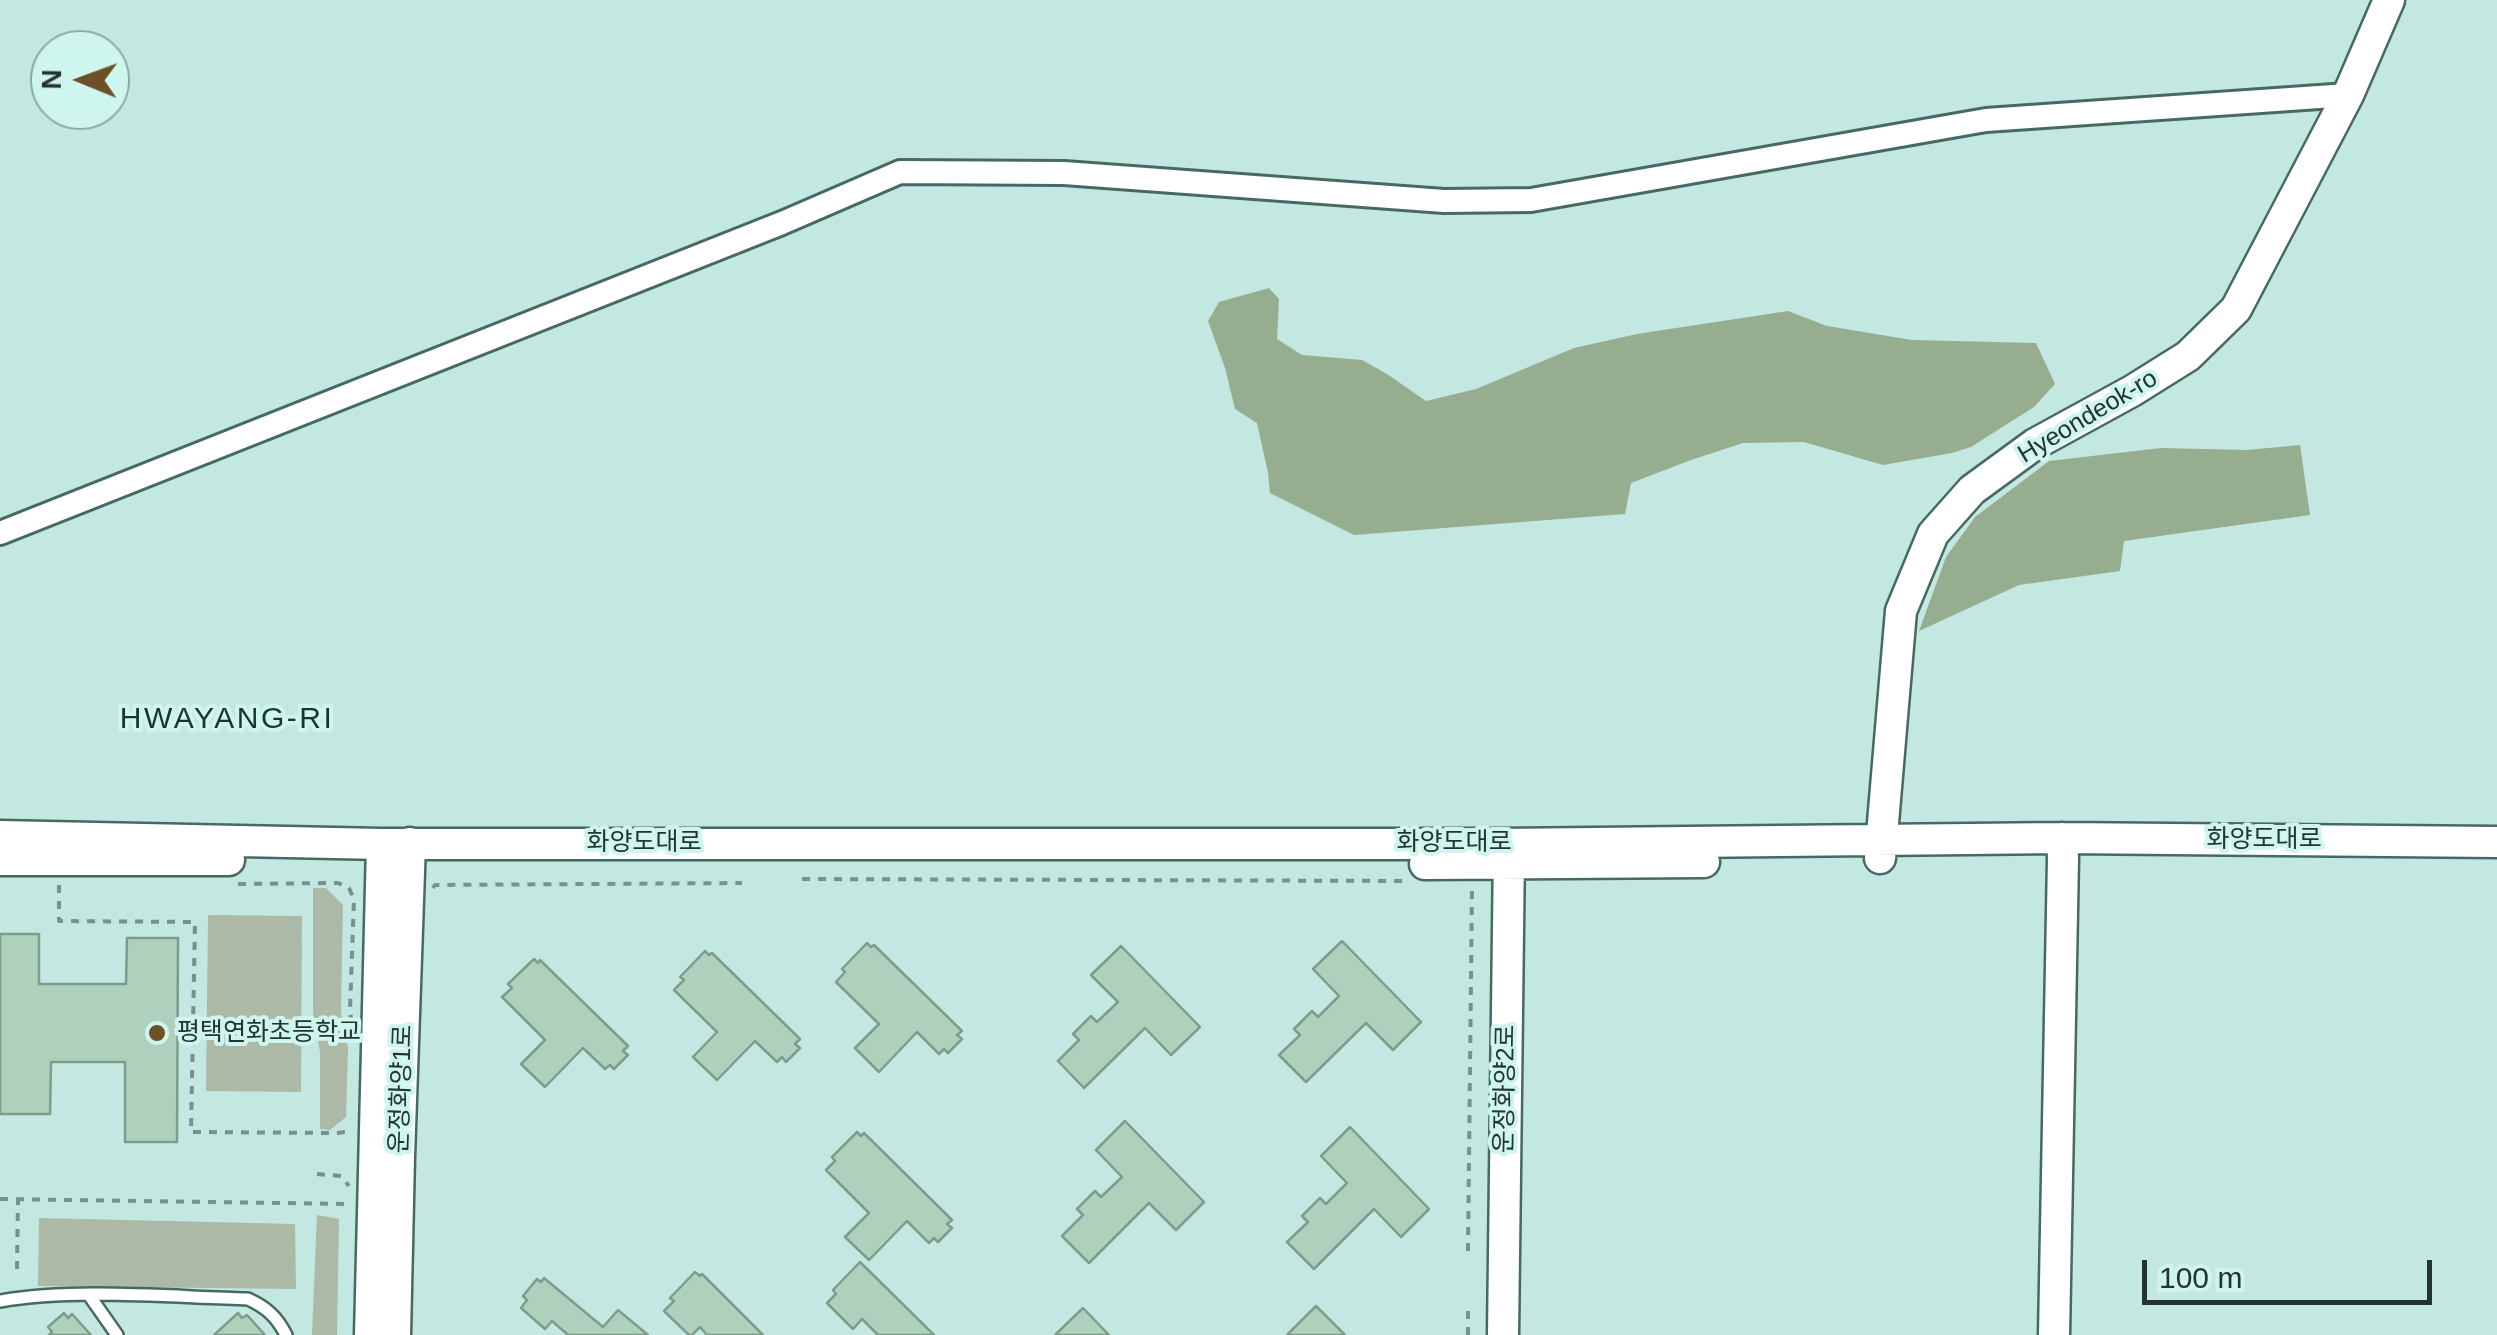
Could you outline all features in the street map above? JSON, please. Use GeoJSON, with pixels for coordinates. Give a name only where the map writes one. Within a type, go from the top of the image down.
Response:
{"type":"FeatureCollection","features":[{"type":"Feature","properties":{"kind":"street","name":"Hyeondeok-ro"},"geometry":{"type":"LineString","coordinates":[[1880,850],[1900,611],[1933,534],[1972,490],[2035,444],[2188,356],[2236,310],[2348,94],[2389,0]]}},
{"type":"Feature","properties":{"kind":"street"},"geometry":{"type":"LineString","coordinates":[[0,533],[782,223],[900,172],[1064,173],[1444,201],[1531,200],[1986,120],[2348,94]]}},
{"type":"Feature","properties":{"kind":"street"},"geometry":{"type":"LineString","coordinates":[[0,836],[396,852]]}},
{"type":"Feature","properties":{"kind":"street","name":"화양도대로"},"geometry":{"type":"LineString","coordinates":[[396,852],[1494,860],[1880,850],[2497,842]]}},
{"type":"Feature","properties":{"kind":"street"},"geometry":{"type":"LineString","coordinates":[[2054,1335],[2072,848]]}},
{"type":"Feature","properties":{"kind":"street"},"geometry":{"type":"LineString","coordinates":[[2072,848],[2074,1335]]}},
{"type":"Feature","properties":{"kind":"street","name":"화양도대로"},"geometry":{"type":"LineString","coordinates":[[2072,848],[2497,856]]}},
{"type":"Feature","properties":{"kind":"street"},"geometry":{"type":"LineString","coordinates":[[0,860],[396,852]]}},
{"type":"Feature","properties":{"kind":"street"},"geometry":{"type":"LineString","coordinates":[[370,1335],[396,852]]}},
{"type":"Feature","properties":{"kind":"street","name":"운정화양1로"},"geometry":{"type":"LineString","coordinates":[[395,1335],[396,852]]}},
{"type":"Feature","properties":{"kind":"street","name":"운정화양2로"},"geometry":{"type":"LineString","coordinates":[[1488,1335],[1494,860]]}},
{"type":"Feature","properties":{"kind":"street","name":"운정화양2로"},"geometry":{"type":"LineString","coordinates":[[1494,860],[1503,1335]]}},
{"type":"Feature","properties":{"kind":"lane"},"geometry":{"type":"LineString","coordinates":[[89,1295],[117,1335]]}},
{"type":"Feature","properties":{"kind":"lane"},"geometry":{"type":"LineString","coordinates":[[0,1301],[27,1296],[89,1295],[248,1300],[264,1306],[286,1335]]}},
{"type":"Feature","properties":{"kind":"path"},"geometry":{"type":"LineString","coordinates":[[1468,1251],[1494,860]]}},
{"type":"Feature","properties":{"kind":"path"},"geometry":{"type":"LineString","coordinates":[[802,879],[1413,881]]}},
{"type":"Feature","properties":{"kind":"path"},"geometry":{"type":"LineString","coordinates":[[435,885],[742,883]]}},
{"type":"Feature","properties":{"kind":"path"},"geometry":{"type":"LineString","coordinates":[[59,885],[58,922],[195,922],[191,1132],[336,1134],[346,1132],[355,1121]]}},
{"type":"Feature","properties":{"kind":"path"},"geometry":{"type":"LineString","coordinates":[[0,1198],[350,1204],[348,1183],[341,1176],[318,1174]]}},
{"type":"Feature","properties":{"kind":"path"},"geometry":{"type":"LineString","coordinates":[[17,1268],[18,1198]]}},
{"type":"Feature","properties":{"kind":"path"},"geometry":{"type":"LineString","coordinates":[[1468,1304],[1468,1335]]}},
{"type":"Feature","properties":{"kind":"green space"},"geometry":{"type":"Polygon","coordinates":[[[1269,288],[1279,299],[1277,339],[1302,355],[1362,360],[1426,401],[1476,389],[1574,348],[1637,334],[1788,311],[1827,326],[1912,340],[2036,343],[2055,384],[2034,407],[1971,447],[1952,453],[1883,465],[1804,442],[1743,443],[1631,483],[1625,514],[1354,535],[1270,493],[1257,423],[1235,409],[1208,321],[1219,302],[1269,288]]]}},
{"type":"Feature","properties":{"kind":"green space"},"geometry":{"type":"Polygon","coordinates":[[[2300,445],[2310,515],[2124,541],[2120,571],[2019,585],[1919,631],[1946,557],[1975,517],[2049,461],[2161,448],[2247,450],[2300,445]]]}},
{"type":"Feature","properties":{"kind":"green space"},"geometry":{"type":"Polygon","coordinates":[[[313,888],[326,888],[343,905],[341,1012],[348,1048],[346,1117],[330,1130],[320,1129],[320,1052],[313,1013],[313,888]]]}},
{"type":"Feature","properties":{"kind":"green space"},"geometry":{"type":"Polygon","coordinates":[[[208,915],[302,916],[301,1092],[206,1091],[208,915]]]}},
{"type":"Feature","properties":{"kind":"green space"},"geometry":{"type":"Polygon","coordinates":[[[317,1215],[339,1219],[337,1335],[312,1335],[317,1215]]]}},
{"type":"Feature","properties":{"kind":"green space"},"geometry":{"type":"Polygon","coordinates":[[[39,1218],[295,1224],[296,1289],[38,1286],[39,1218]]]}},
{"type":"Feature","properties":{"kind":"building"},"geometry":{"type":"Polygon","coordinates":[[[0,934],[39,934],[39,984],[126,984],[127,938],[178,938],[177,1142],[125,1142],[125,1062],[51,1062],[50,1114],[0,1114],[0,934]]]}},
{"type":"Feature","properties":{"kind":"building"},"geometry":{"type":"Polygon","coordinates":[[[1342,941],[1421,1022],[1393,1050],[1366,1023],[1306,1082],[1279,1055],[1300,1035],[1294,1029],[1312,1011],[1318,1017],[1339,996],[1313,969],[1342,941]]]}},
{"type":"Feature","properties":{"kind":"building"},"geometry":{"type":"Polygon","coordinates":[[[867,943],[874,945],[962,1031],[957,1035],[962,1039],[948,1053],[944,1049],[939,1054],[917,1032],[879,1072],[855,1048],[879,1024],[836,982],[845,972],[842,969],[867,943]]]}},
{"type":"Feature","properties":{"kind":"building"},"geometry":{"type":"Polygon","coordinates":[[[1121,946],[1200,1027],[1171,1055],[1145,1028],[1084,1088],[1058,1061],[1079,1040],[1073,1034],[1091,1016],[1097,1022],[1118,1002],[1091,975],[1121,946]]]}},
{"type":"Feature","properties":{"kind":"building"},"geometry":{"type":"Polygon","coordinates":[[[705,951],[712,953],[800,1039],[795,1044],[800,1048],[786,1062],[782,1057],[777,1062],[755,1041],[717,1080],[693,1057],[717,1032],[674,990],[684,980],[680,977],[705,951]]]}},
{"type":"Feature","properties":{"kind":"building"},"geometry":{"type":"Polygon","coordinates":[[[534,959],[538,963],[540,960],[628,1046],[623,1051],[628,1055],[614,1069],[610,1065],[605,1069],[583,1048],[545,1087],[521,1064],[545,1040],[502,997],[512,988],[508,984],[534,959]]]}},
{"type":"Feature","properties":{"kind":"building"},"geometry":{"type":"Polygon","coordinates":[[[1125,1121],[1204,1202],[1176,1230],[1149,1203],[1089,1263],[1062,1236],[1083,1215],[1077,1209],[1095,1191],[1101,1197],[1122,1177],[1096,1150],[1125,1121]]]}},
{"type":"Feature","properties":{"kind":"building"},"geometry":{"type":"Polygon","coordinates":[[[1350,1127],[1429,1209],[1401,1237],[1374,1209],[1314,1269],[1287,1242],[1308,1222],[1302,1216],[1320,1198],[1326,1204],[1347,1183],[1321,1156],[1350,1127]]]}},
{"type":"Feature","properties":{"kind":"building"},"geometry":{"type":"Polygon","coordinates":[[[857,1132],[861,1136],[864,1133],[952,1220],[947,1224],[952,1228],[938,1242],[934,1238],[929,1243],[907,1221],[869,1260],[845,1237],[869,1213],[826,1170],[835,1161],[832,1157],[857,1132]]]}},
{"type":"Feature","properties":{"kind":"building"},"geometry":{"type":"Polygon","coordinates":[[[860,1262],[934,1335],[878,1335],[862,1319],[853,1329],[827,1303],[836,1294],[833,1290],[860,1262]]]}},
{"type":"Feature","properties":{"kind":"building"},"geometry":{"type":"Polygon","coordinates":[[[695,1272],[702,1274],[763,1335],[707,1335],[700,1327],[689,1335],[664,1311],[674,1301],[670,1298],[695,1272]]]}},
{"type":"Feature","properties":{"kind":"building"},"geometry":{"type":"Polygon","coordinates":[[[544,1278],[603,1327],[618,1310],[648,1335],[568,1335],[552,1321],[545,1329],[521,1308],[527,1300],[523,1296],[537,1279],[541,1282],[544,1278]]]}},
{"type":"Feature","properties":{"kind":"building"},"geometry":{"type":"Polygon","coordinates":[[[1316,1306],[1345,1335],[1287,1335],[1316,1306]]]}},
{"type":"Feature","properties":{"kind":"building"},"geometry":{"type":"Polygon","coordinates":[[[1083,1308],[1109,1335],[1055,1335],[1083,1308]]]}},
{"type":"Feature","properties":{"kind":"building"},"geometry":{"type":"Polygon","coordinates":[[[64,1313],[68,1318],[72,1314],[91,1335],[49,1335],[52,1332],[48,1327],[64,1313]]]}},
{"type":"Feature","properties":{"kind":"building"},"geometry":{"type":"Polygon","coordinates":[[[238,1313],[242,1318],[247,1315],[265,1335],[214,1335],[238,1313]]]}},
{"type":"Feature","properties":{"kind":"place","name":"평택연화초등학교"},"geometry":{"type":"Point","coordinates":[157,1033]}},
{"type":"Feature","properties":{"kind":"district","name":"HWAYANG-RI"},"geometry":{"type":"Point","coordinates":[227,720]}}]}
